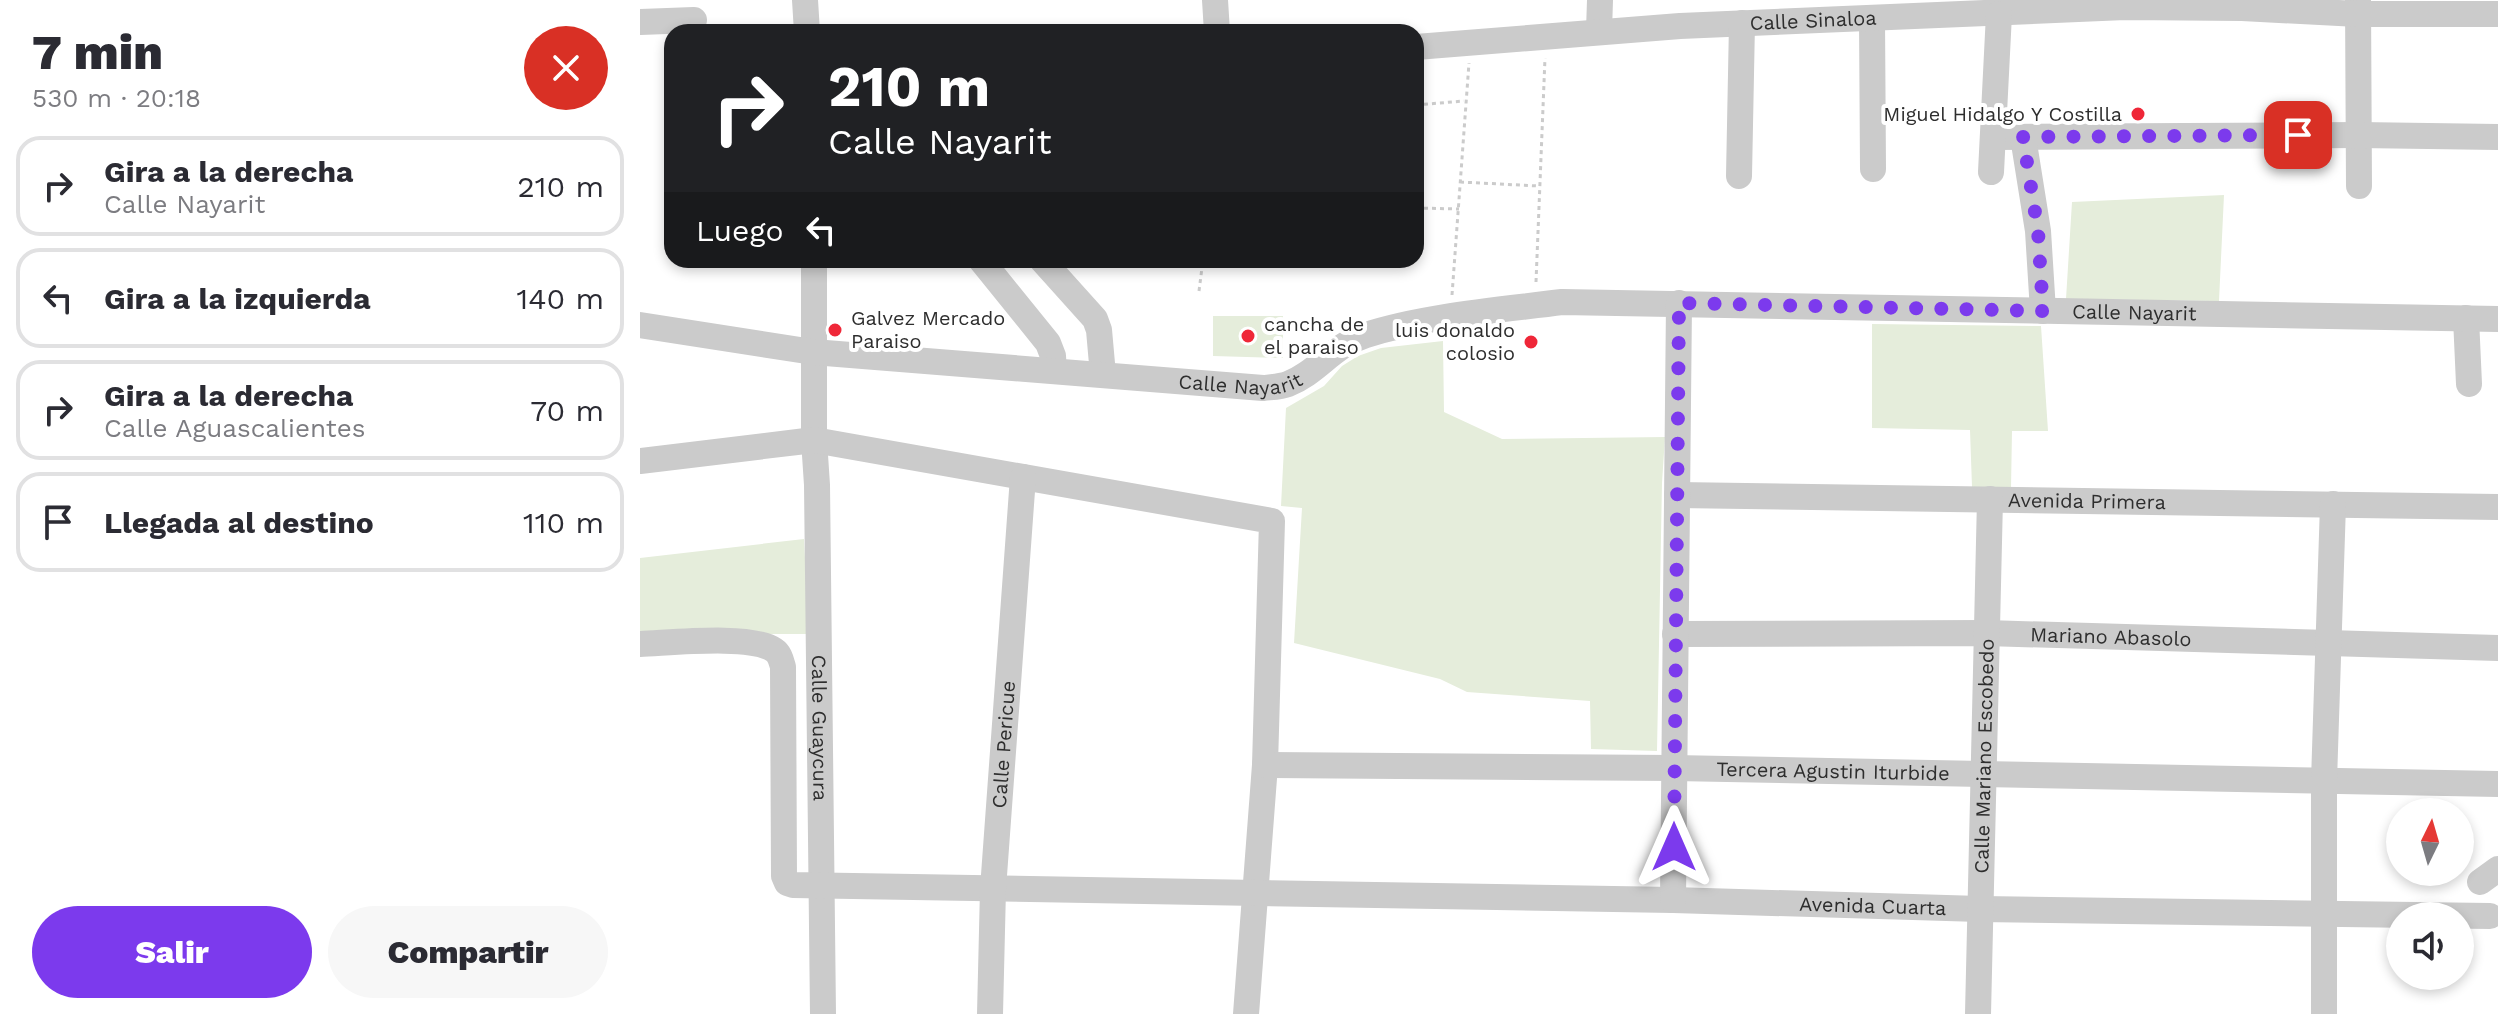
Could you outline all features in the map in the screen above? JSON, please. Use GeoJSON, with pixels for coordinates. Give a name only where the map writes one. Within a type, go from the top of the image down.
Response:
{"type":"FeatureCollection","features":[{"type":"Feature","properties":{"kind":"street"},"geometry":{"type":"LineString","coordinates":[[805,0],[806,24]]}},
{"type":"Feature","properties":{"kind":"street"},"geometry":{"type":"LineString","coordinates":[[1215,0],[1216,24]]}},
{"type":"Feature","properties":{"kind":"street"},"geometry":{"type":"LineString","coordinates":[[1599,31],[1600,0]]}},
{"type":"Feature","properties":{"kind":"street","name":"Calle Sinaloa"},"geometry":{"type":"LineString","coordinates":[[1424,46],[1599,31],[1742,23],[1798,10],[1872,19],[2125,7],[2358,7],[2498,14]]}},
{"type":"Feature","properties":{"kind":"street"},"geometry":{"type":"LineString","coordinates":[[2358,7],[2359,186]]}},
{"type":"Feature","properties":{"kind":"street"},"geometry":{"type":"LineString","coordinates":[[1991,172],[1999,14]]}},
{"type":"Feature","properties":{"kind":"street"},"geometry":{"type":"LineString","coordinates":[[1872,19],[1873,169]]}},
{"type":"Feature","properties":{"kind":"street"},"geometry":{"type":"LineString","coordinates":[[640,22],[694,20]]}},
{"type":"Feature","properties":{"kind":"street"},"geometry":{"type":"LineString","coordinates":[[1739,176],[1742,23]]}},
{"type":"Feature","properties":{"kind":"street"},"geometry":{"type":"LineString","coordinates":[[1993,137],[2498,137]]}},
{"type":"Feature","properties":{"kind":"street"},"geometry":{"type":"LineString","coordinates":[[2023,137],[2038,231],[2043,311]]}},
{"type":"Feature","properties":{"kind":"street"},"geometry":{"type":"LineString","coordinates":[[813,352],[814,268]]}},
{"type":"Feature","properties":{"kind":"street"},"geometry":{"type":"LineString","coordinates":[[987,268],[1048,343],[1054,371]]}},
{"type":"Feature","properties":{"kind":"street"},"geometry":{"type":"LineString","coordinates":[[1049,268],[1095,319],[1099,330],[1103,375]]}},
{"type":"Feature","properties":{"kind":"street","name":"Calle Nayarit"},"geometry":{"type":"LineString","coordinates":[[640,325],[813,352],[1263,388],[1285,386],[1299,379],[1343,344],[1367,334],[1562,302],[2498,319]]}},
{"type":"Feature","properties":{"kind":"street"},"geometry":{"type":"LineString","coordinates":[[1673,900],[1679,303]]}},
{"type":"Feature","properties":{"kind":"street"},"geometry":{"type":"LineString","coordinates":[[2466,318],[2469,384]]}},
{"type":"Feature","properties":{"kind":"street","name":"Calle Guaycura"},"geometry":{"type":"LineString","coordinates":[[813,352],[823,1014]]}},
{"type":"Feature","properties":{"kind":"street"},"geometry":{"type":"LineString","coordinates":[[640,461],[814,440],[1272,521],[1265,765],[1246,1014]]}},
{"type":"Feature","properties":{"kind":"street","name":"Calle Pericue"},"geometry":{"type":"LineString","coordinates":[[990,1014],[993,889],[1023,477]]}},
{"type":"Feature","properties":{"kind":"street","name":"Avenida Primera"},"geometry":{"type":"LineString","coordinates":[[1677,495],[2498,507]]}},
{"type":"Feature","properties":{"kind":"street","name":"Calle Mariano Escobedo"},"geometry":{"type":"LineString","coordinates":[[1978,1014],[1990,499]]}},
{"type":"Feature","properties":{"kind":"street"},"geometry":{"type":"LineString","coordinates":[[2324,1014],[2324,781],[2333,504]]}},
{"type":"Feature","properties":{"kind":"street","name":"Mariano Abasolo"},"geometry":{"type":"LineString","coordinates":[[1675,634],[1986,633],[2498,648]]}},
{"type":"Feature","properties":{"kind":"street","name":"Avenida Cuarta"},"geometry":{"type":"LineString","coordinates":[[640,644],[732,641],[773,649],[780,656],[783,667],[784,876],[787,883],[793,885],[2490,916]]}},
{"type":"Feature","properties":{"kind":"street","name":"Tercera Agustin Iturbide"},"geometry":{"type":"LineString","coordinates":[[1265,765],[1674,768],[2498,784]]}},
{"type":"Feature","properties":{"kind":"path"},"geometry":{"type":"LineString","coordinates":[[1450,318],[1470,43]]}},
{"type":"Feature","properties":{"kind":"path"},"geometry":{"type":"LineString","coordinates":[[1536,289],[1545,54]]}},
{"type":"Feature","properties":{"kind":"path"},"geometry":{"type":"LineString","coordinates":[[1424,104],[1466,101]]}},
{"type":"Feature","properties":{"kind":"path"},"geometry":{"type":"LineString","coordinates":[[1460,182],[1539,186]]}},
{"type":"Feature","properties":{"kind":"path"},"geometry":{"type":"LineString","coordinates":[[1424,208],[1459,209]]}},
{"type":"Feature","properties":{"kind":"path"},"geometry":{"type":"LineString","coordinates":[[1199,291],[1202,268]]}},
{"type":"Feature","properties":{"kind":"green space"},"geometry":{"type":"Polygon","coordinates":[[[2224,195],[2219,301],[2066,299],[2072,202],[2224,195]]]}},
{"type":"Feature","properties":{"kind":"green space","name":"cancha de el paraiso"},"geometry":{"type":"Polygon","coordinates":[[[1213,316],[1283,316],[1283,358],[1213,356],[1213,316]]]}},
{"type":"Feature","properties":{"kind":"green space"},"geometry":{"type":"Polygon","coordinates":[[[1872,324],[2041,326],[2048,431],[2012,431],[2011,488],[1972,487],[1970,430],[1872,428],[1872,324]]]}},
{"type":"Feature","properties":{"kind":"green space"},"geometry":{"type":"Polygon","coordinates":[[[1443,341],[1444,412],[1502,439],[1665,437],[1657,751],[1591,749],[1590,701],[1467,692],[1440,679],[1294,643],[1302,508],[1281,506],[1286,408],[1324,386],[1342,366],[1358,356],[1381,348],[1443,341]]]}},
{"type":"Feature","properties":{"kind":"green space"},"geometry":{"type":"Polygon","coordinates":[[[804,539],[809,634],[640,634],[640,558],[804,539]]]}},
{"type":"Feature","properties":{"kind":"place","name":"Miguel Hidalgo Y Costilla"},"geometry":{"type":"Point","coordinates":[2138,114]}},
{"type":"Feature","properties":{"kind":"place","name":"Galvez Mercado Paraiso"},"geometry":{"type":"Point","coordinates":[835,330]}},
{"type":"Feature","properties":{"kind":"place","name":"cancha de el paraiso"},"geometry":{"type":"Point","coordinates":[1248,336]}},
{"type":"Feature","properties":{"kind":"place","name":"luis donaldo colosio"},"geometry":{"type":"Point","coordinates":[1531,342]}},
{"type":"Feature","properties":{"kind":"route"},"geometry":{"type":"LineString","coordinates":[[1674,847],[1679,303],[2043,311],[2038,231],[2023,137],[2298,135]]}}]}
